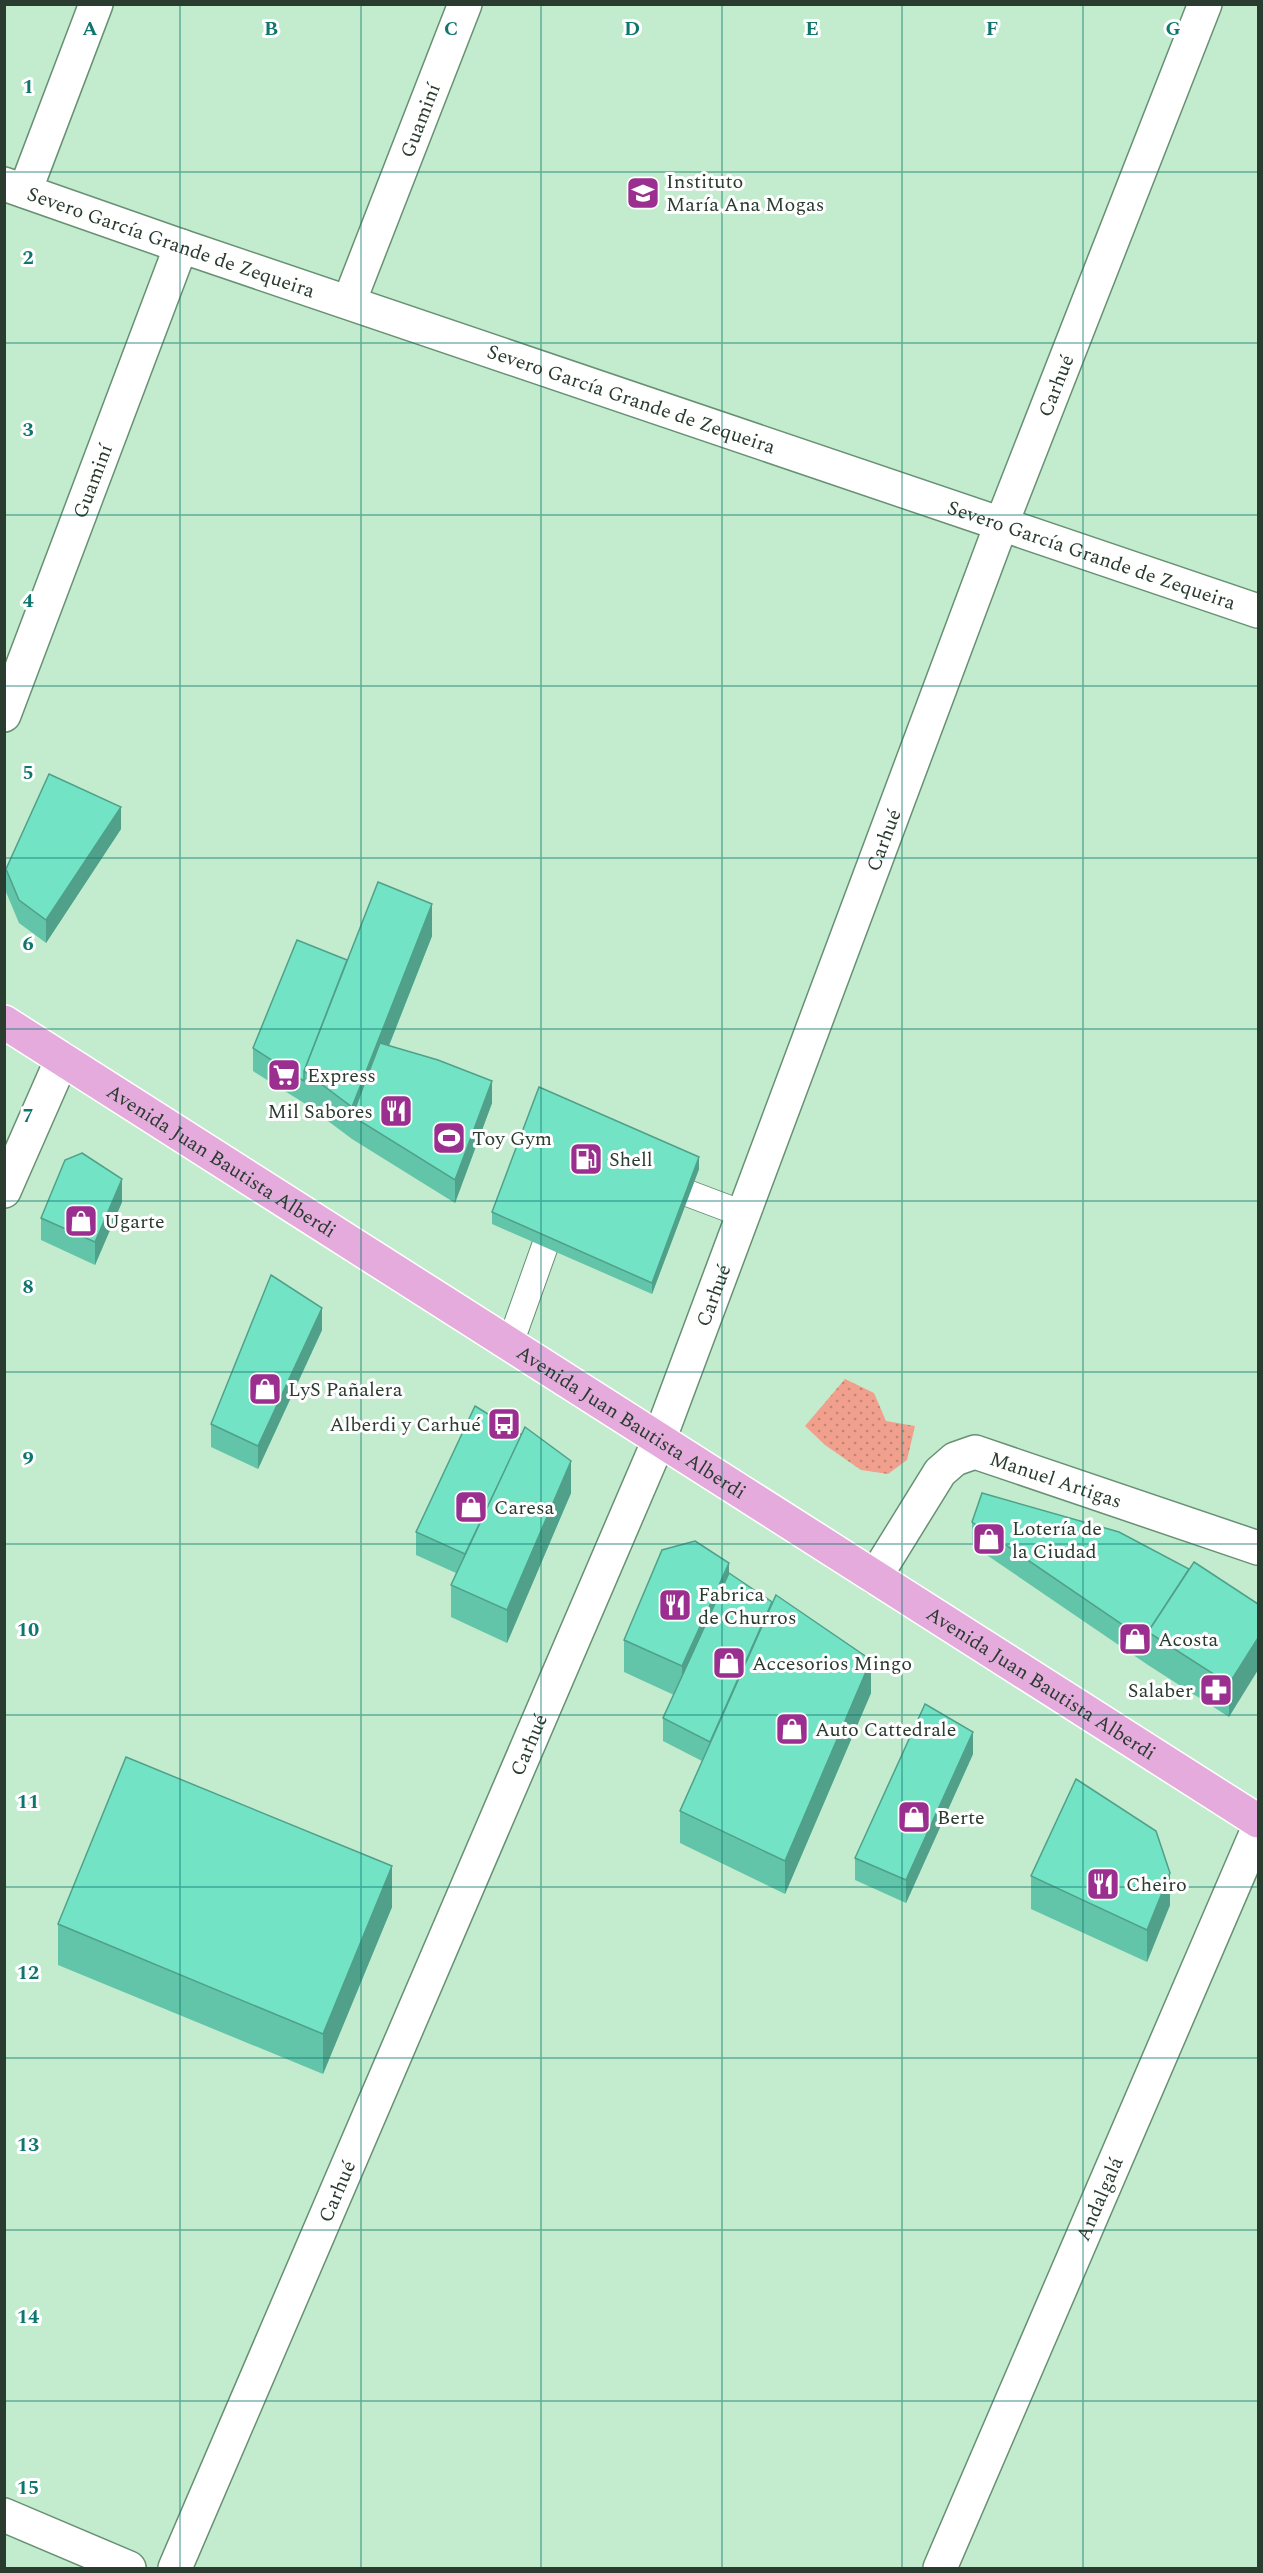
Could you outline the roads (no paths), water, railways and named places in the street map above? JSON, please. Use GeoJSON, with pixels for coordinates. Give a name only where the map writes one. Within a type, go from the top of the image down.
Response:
{"type":"FeatureCollection","features":[{"type":"Feature","properties":{"kind":"main road","name":"Avenida Juan Bautista Alberdi"},"geometry":{"type":"LineString","coordinates":[[4,1022],[1258,1821]]}},
{"type":"Feature","properties":{"kind":"street"},"geometry":{"type":"LineString","coordinates":[[15,188],[96,4]]}},
{"type":"Feature","properties":{"kind":"street","name":"Guaminí"},"geometry":{"type":"LineString","coordinates":[[348,302],[465,4]]}},
{"type":"Feature","properties":{"kind":"street","name":"Carhué"},"geometry":{"type":"LineString","coordinates":[[175,2568],[659,1440],[1001,525],[1205,4]]}},
{"type":"Feature","properties":{"kind":"street","name":"Severo García Grande de Zequeira"},"geometry":{"type":"LineString","coordinates":[[15,188],[1258,611]]}},
{"type":"Feature","properties":{"kind":"street","name":"Guaminí"},"geometry":{"type":"LineString","coordinates":[[4,715],[181,246]]}},
{"type":"Feature","properties":{"kind":"street"},"geometry":{"type":"LineString","coordinates":[[4,1191],[62,1059]]}},
{"type":"Feature","properties":{"kind":"street","name":"Manuel Artigas"},"geometry":{"type":"LineString","coordinates":[[875,1577],[940,1472],[955,1459],[975,1452],[1258,1548]]}},
{"type":"Feature","properties":{"kind":"street","name":"Andalgalá"},"geometry":{"type":"LineString","coordinates":[[940,2568],[1258,1829]]}},
{"type":"Feature","properties":{"kind":"street"},"geometry":{"type":"LineString","coordinates":[[4,2515],[129,2568]]}},
{"type":"Feature","properties":{"kind":"lane"},"geometry":{"type":"LineString","coordinates":[[633,1173],[743,1214]]}},
{"type":"Feature","properties":{"kind":"lane"},"geometry":{"type":"LineString","coordinates":[[510,1344],[562,1198]]}},
{"type":"Feature","properties":{"kind":"place","name":"Instituto María Ana Mogas"},"geometry":{"type":"Point","coordinates":[643,193]}},
{"type":"Feature","properties":{"kind":"place","name":"Express"},"geometry":{"type":"Point","coordinates":[284,1075]}},
{"type":"Feature","properties":{"kind":"place","name":"Mil Sabores"},"geometry":{"type":"Point","coordinates":[396,1111]}},
{"type":"Feature","properties":{"kind":"place","name":"Toy Gym"},"geometry":{"type":"Point","coordinates":[449,1138]}},
{"type":"Feature","properties":{"kind":"place","name":"Shell"},"geometry":{"type":"Point","coordinates":[586,1159]}},
{"type":"Feature","properties":{"kind":"place","name":"Ugarte"},"geometry":{"type":"Point","coordinates":[81,1221]}},
{"type":"Feature","properties":{"kind":"place","name":"LyS Pañalera"},"geometry":{"type":"Point","coordinates":[265,1389]}},
{"type":"Feature","properties":{"kind":"place","name":"Alberdi y Carhué"},"geometry":{"type":"Point","coordinates":[504,1424]}},
{"type":"Feature","properties":{"kind":"place","name":"Caresa"},"geometry":{"type":"Point","coordinates":[471,1507]}},
{"type":"Feature","properties":{"kind":"place","name":"Lotería de la Ciudad"},"geometry":{"type":"Point","coordinates":[989,1539]}},
{"type":"Feature","properties":{"kind":"place","name":"Fabrica de Churros"},"geometry":{"type":"Point","coordinates":[675,1605]}},
{"type":"Feature","properties":{"kind":"place","name":"Acosta"},"geometry":{"type":"Point","coordinates":[1135,1639]}},
{"type":"Feature","properties":{"kind":"place","name":"Accesorios Mingo"},"geometry":{"type":"Point","coordinates":[729,1663]}},
{"type":"Feature","properties":{"kind":"place","name":"Salaber"},"geometry":{"type":"Point","coordinates":[1216,1690]}},
{"type":"Feature","properties":{"kind":"place","name":"Auto Cattedrale"},"geometry":{"type":"Point","coordinates":[792,1729]}},
{"type":"Feature","properties":{"kind":"place","name":"Berte"},"geometry":{"type":"Point","coordinates":[914,1817]}},
{"type":"Feature","properties":{"kind":"place","name":"Cheiro"},"geometry":{"type":"Point","coordinates":[1103,1884]}}]}
